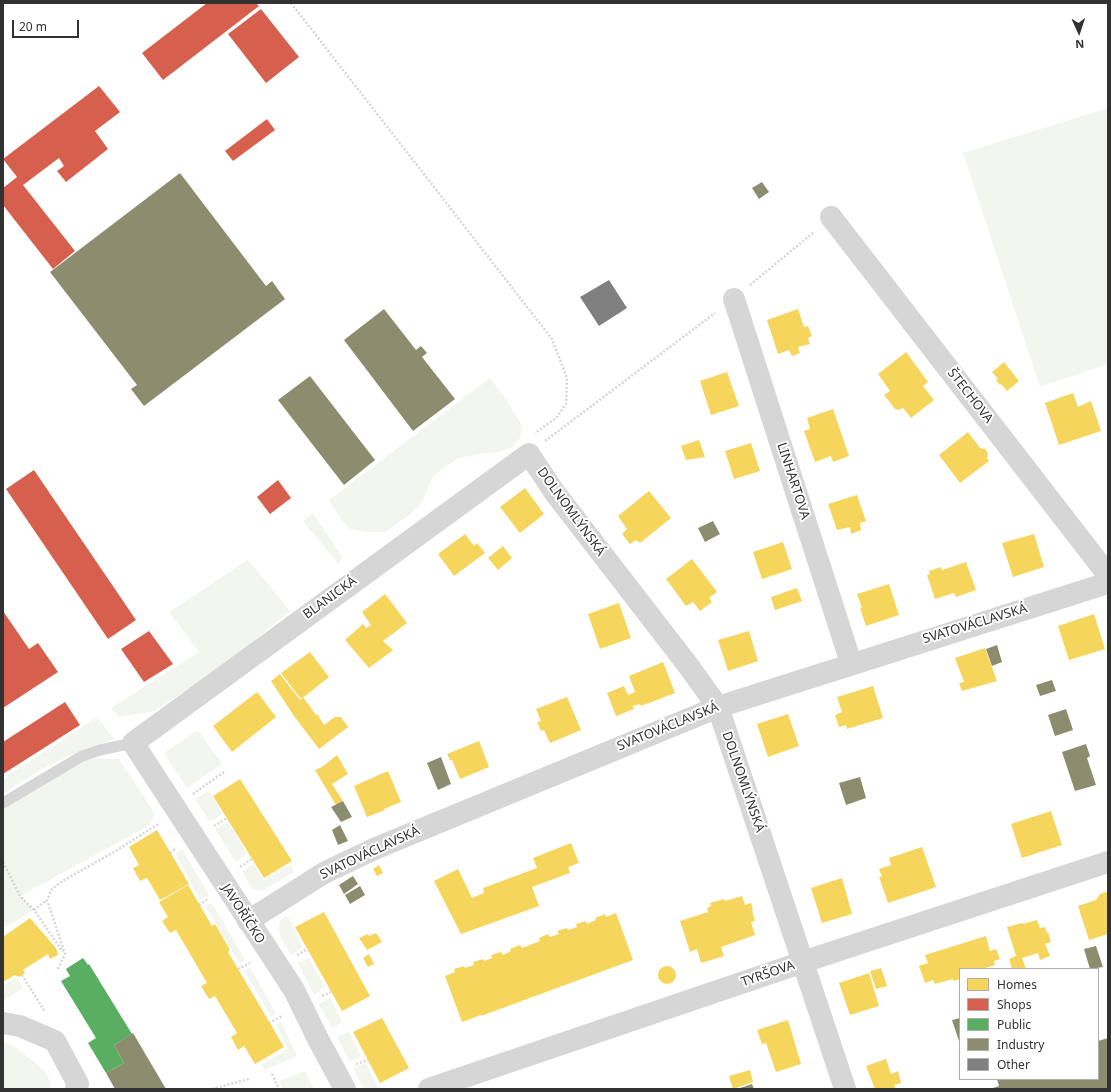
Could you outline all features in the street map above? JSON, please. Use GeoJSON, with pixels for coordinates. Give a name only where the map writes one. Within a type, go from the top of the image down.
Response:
{"type":"FeatureCollection","features":[{"type":"Feature","properties":{"kind":"street","name":"ŠTECHOVA"},"geometry":{"type":"LineString","coordinates":[[831,217],[1108,575]]}},
{"type":"Feature","properties":{"kind":"street","name":"LINHARTOVA"},"geometry":{"type":"LineString","coordinates":[[734,299],[851,663]]}},
{"type":"Feature","properties":{"kind":"street","name":"DOLNOMLÝNSKÁ"},"geometry":{"type":"LineString","coordinates":[[530,445],[555,493],[718,706],[845,1089]]}},
{"type":"Feature","properties":{"kind":"street","name":"BLANICKÁ"},"geometry":{"type":"LineString","coordinates":[[133,743],[530,445]]}},
{"type":"Feature","properties":{"kind":"street","name":"SVATOVÁCLAVSKÁ"},"geometry":{"type":"LineString","coordinates":[[248,921],[324,873],[374,849],[718,706],[1108,582]]}},
{"type":"Feature","properties":{"kind":"street","name":"JAVOŘÍČKO"},"geometry":{"type":"LineString","coordinates":[[133,743],[294,990],[345,1089]]}},
{"type":"Feature","properties":{"kind":"street","name":"TYRŠOVA"},"geometry":{"type":"LineString","coordinates":[[429,1089],[804,962],[1108,862]]}},
{"type":"Feature","properties":{"kind":"street"},"geometry":{"type":"LineString","coordinates":[[12,1025],[56,1041],[78,1084],[76,1089]]}},
{"type":"Feature","properties":{"kind":"lane"},"geometry":{"type":"LineString","coordinates":[[3,803],[82,756],[100,750],[133,743]]}},
{"type":"Feature","properties":{"kind":"path"},"geometry":{"type":"LineString","coordinates":[[291,3],[552,339],[568,378],[566,404],[556,418],[530,445]]}},
{"type":"Feature","properties":{"kind":"path"},"geometry":{"type":"LineString","coordinates":[[530,445],[543,442],[734,299],[831,217]]}},
{"type":"Feature","properties":{"kind":"path"},"geometry":{"type":"LineString","coordinates":[[189,797],[224,772]]}},
{"type":"Feature","properties":{"kind":"path"},"geometry":{"type":"LineString","coordinates":[[210,828],[227,818]]}},
{"type":"Feature","properties":{"kind":"path"},"geometry":{"type":"LineString","coordinates":[[34,910],[47,900],[52,889],[61,882],[114,852],[163,821]]}},
{"type":"Feature","properties":{"kind":"path"},"geometry":{"type":"LineString","coordinates":[[236,870],[252,859]]}},
{"type":"Feature","properties":{"kind":"path"},"geometry":{"type":"LineString","coordinates":[[3,862],[20,896],[34,910],[65,954]]}},
{"type":"Feature","properties":{"kind":"path"},"geometry":{"type":"LineString","coordinates":[[47,900],[65,954],[58,969]]}},
{"type":"Feature","properties":{"kind":"path"},"geometry":{"type":"LineString","coordinates":[[238,969],[251,962]]}},
{"type":"Feature","properties":{"kind":"path"},"geometry":{"type":"LineString","coordinates":[[22,975],[30,988]]}},
{"type":"Feature","properties":{"kind":"path"},"geometry":{"type":"LineString","coordinates":[[269,1023],[288,1014]]}},
{"type":"Feature","properties":{"kind":"path"},"geometry":{"type":"LineString","coordinates":[[272,1074],[279,1089]]}},
{"type":"Feature","properties":{"kind":"path"},"geometry":{"type":"LineString","coordinates":[[212,1089],[249,1079]]}},
{"type":"Feature","properties":{"kind":"shaded area"},"geometry":{"type":"Polygon","coordinates":[[[1108,108],[1108,364],[1040,387],[963,153],[1108,108]]]}},
{"type":"Feature","properties":{"kind":"shaded area"},"geometry":{"type":"Polygon","coordinates":[[[490,378],[508,402],[522,426],[521,437],[512,447],[499,452],[459,458],[444,467],[432,478],[420,506],[386,532],[368,532],[350,529],[340,518],[329,500],[490,378]]]}},
{"type":"Feature","properties":{"kind":"shaded area"},"geometry":{"type":"Polygon","coordinates":[[[313,513],[342,556],[339,565],[303,521],[313,513]]]}},
{"type":"Feature","properties":{"kind":"shaded area"},"geometry":{"type":"Polygon","coordinates":[[[248,560],[290,611],[216,672],[154,711],[119,717],[111,708],[199,652],[169,612],[248,560]]]}},
{"type":"Feature","properties":{"kind":"shaded area"},"geometry":{"type":"Polygon","coordinates":[[[97,717],[114,739],[82,750],[42,769],[3,794],[3,779],[97,717]]]}},
{"type":"Feature","properties":{"kind":"shaded area"},"geometry":{"type":"Polygon","coordinates":[[[198,730],[222,764],[187,788],[164,753],[198,730]]]}},
{"type":"Feature","properties":{"kind":"shaded area"},"geometry":{"type":"Polygon","coordinates":[[[83,758],[119,759],[155,814],[150,825],[20,896],[34,910],[3,928],[3,805],[83,758]]]}},
{"type":"Feature","properties":{"kind":"shaded area"},"geometry":{"type":"Polygon","coordinates":[[[209,791],[223,814],[210,822],[195,799],[209,791]]]}},
{"type":"Feature","properties":{"kind":"shaded area"},"geometry":{"type":"Polygon","coordinates":[[[228,822],[247,853],[236,862],[215,829],[228,822]]]}},
{"type":"Feature","properties":{"kind":"shaded area"},"geometry":{"type":"Polygon","coordinates":[[[182,849],[209,895],[200,900],[175,854],[182,849]]]}},
{"type":"Feature","properties":{"kind":"shaded area"},"geometry":{"type":"Polygon","coordinates":[[[253,864],[264,880],[291,864],[294,872],[262,891],[252,889],[242,871],[253,864]]]}},
{"type":"Feature","properties":{"kind":"shaded area"},"geometry":{"type":"Polygon","coordinates":[[[212,903],[245,960],[239,963],[205,906],[212,903]]]}},
{"type":"Feature","properties":{"kind":"shaded area"},"geometry":{"type":"Polygon","coordinates":[[[287,915],[303,947],[291,955],[280,936],[279,929],[280,921],[287,915]]]}},
{"type":"Feature","properties":{"kind":"shaded area"},"geometry":{"type":"Polygon","coordinates":[[[309,958],[325,987],[314,995],[298,963],[309,958]]]}},
{"type":"Feature","properties":{"kind":"shaded area"},"geometry":{"type":"Polygon","coordinates":[[[250,967],[276,1014],[271,1016],[244,971],[250,967]]]}},
{"type":"Feature","properties":{"kind":"shaded area"},"geometry":{"type":"Polygon","coordinates":[[[16,977],[23,988],[3,1001],[3,986],[16,977]]]}},
{"type":"Feature","properties":{"kind":"shaded area"},"geometry":{"type":"Polygon","coordinates":[[[330,998],[342,1022],[332,1028],[319,1004],[330,998]]]}},
{"type":"Feature","properties":{"kind":"shaded area"},"geometry":{"type":"Polygon","coordinates":[[[281,1022],[297,1056],[265,1070],[261,1065],[288,1049],[276,1024],[281,1022]]]}},
{"type":"Feature","properties":{"kind":"shaded area"},"geometry":{"type":"Polygon","coordinates":[[[349,1032],[361,1056],[350,1062],[337,1037],[349,1032]]]}},
{"type":"Feature","properties":{"kind":"shaded area"},"geometry":{"type":"Polygon","coordinates":[[[3,1042],[15,1047],[44,1070],[50,1081],[51,1089],[3,1089],[3,1042]]]}},
{"type":"Feature","properties":{"kind":"shaded area"},"geometry":{"type":"Polygon","coordinates":[[[366,1063],[379,1089],[364,1089],[353,1068],[366,1063]]]}},
{"type":"Feature","properties":{"kind":"shaded area"},"geometry":{"type":"Polygon","coordinates":[[[305,1071],[314,1089],[283,1089],[279,1081],[305,1071]]]}},
{"type":"Feature","properties":{"kind":"building: Homes"},"geometry":{"type":"Polygon","coordinates":[[[798,309],[804,327],[808,326],[812,336],[808,338],[810,344],[798,347],[800,353],[792,356],[789,350],[778,354],[767,320],[798,309]]]}},
{"type":"Feature","properties":{"kind":"building: Homes"},"geometry":{"type":"Polygon","coordinates":[[[906,352],[928,382],[923,386],[934,400],[911,418],[903,408],[899,410],[895,409],[884,395],[890,391],[878,374],[906,352]]]}},
{"type":"Feature","properties":{"kind":"building: Homes"},"geometry":{"type":"Polygon","coordinates":[[[1004,362],[1019,381],[1007,391],[996,380],[998,379],[992,372],[1004,362]]]}},
{"type":"Feature","properties":{"kind":"building: Homes"},"geometry":{"type":"Polygon","coordinates":[[[727,372],[739,406],[711,415],[700,381],[727,372]]]}},
{"type":"Feature","properties":{"kind":"building: Homes"},"geometry":{"type":"Polygon","coordinates":[[[1073,393],[1078,407],[1091,401],[1101,431],[1059,445],[1045,403],[1073,393]]]}},
{"type":"Feature","properties":{"kind":"building: Homes"},"geometry":{"type":"Polygon","coordinates":[[[833,409],[849,456],[833,462],[831,456],[815,462],[804,431],[810,429],[807,418],[833,409]]]}},
{"type":"Feature","properties":{"kind":"building: Homes"},"geometry":{"type":"Polygon","coordinates":[[[968,432],[980,448],[985,449],[988,453],[987,458],[989,461],[960,483],[939,455],[968,432]]]}},
{"type":"Feature","properties":{"kind":"building: Homes"},"geometry":{"type":"Polygon","coordinates":[[[699,440],[705,457],[686,460],[681,446],[699,440]]]}},
{"type":"Feature","properties":{"kind":"building: Homes"},"geometry":{"type":"Polygon","coordinates":[[[751,443],[760,471],[734,479],[725,451],[751,443]]]}},
{"type":"Feature","properties":{"kind":"building: Homes"},"geometry":{"type":"Polygon","coordinates":[[[525,488],[544,514],[520,533],[500,507],[525,488]]]}},
{"type":"Feature","properties":{"kind":"building: Homes"},"geometry":{"type":"Polygon","coordinates":[[[649,491],[671,518],[640,543],[636,540],[630,544],[622,534],[627,529],[618,516],[649,491]]]}},
{"type":"Feature","properties":{"kind":"building: Homes"},"geometry":{"type":"Polygon","coordinates":[[[857,495],[866,521],[860,523],[861,530],[851,534],[850,527],[837,530],[828,504],[857,495]]]}},
{"type":"Feature","properties":{"kind":"building: Homes"},"geometry":{"type":"Polygon","coordinates":[[[465,534],[474,546],[477,543],[485,553],[454,576],[438,554],[465,534]]]}},
{"type":"Feature","properties":{"kind":"building: Homes"},"geometry":{"type":"Polygon","coordinates":[[[1034,534],[1044,567],[1013,577],[1002,543],[1034,534]]]}},
{"type":"Feature","properties":{"kind":"building: Homes"},"geometry":{"type":"Polygon","coordinates":[[[783,542],[792,569],[762,579],[753,552],[783,542]]]}},
{"type":"Feature","properties":{"kind":"building: Homes"},"geometry":{"type":"Polygon","coordinates":[[[503,546],[512,558],[498,570],[488,558],[503,546]]]}},
{"type":"Feature","properties":{"kind":"building: Homes"},"geometry":{"type":"Polygon","coordinates":[[[692,559],[717,592],[709,598],[712,602],[700,611],[693,602],[686,606],[666,579],[692,559]]]}},
{"type":"Feature","properties":{"kind":"building: Homes"},"geometry":{"type":"Polygon","coordinates":[[[966,562],[976,590],[956,597],[954,593],[935,599],[927,575],[930,574],[929,571],[941,567],[942,570],[966,562]]]}},
{"type":"Feature","properties":{"kind":"building: Homes"},"geometry":{"type":"Polygon","coordinates":[[[889,584],[899,615],[866,626],[857,594],[889,584]]]}},
{"type":"Feature","properties":{"kind":"building: Homes"},"geometry":{"type":"Polygon","coordinates":[[[797,588],[802,601],[775,610],[771,597],[797,588]]]}},
{"type":"Feature","properties":{"kind":"building: Homes"},"geometry":{"type":"Polygon","coordinates":[[[385,594],[407,623],[383,641],[393,650],[369,668],[345,640],[363,624],[366,628],[371,625],[362,612],[385,594]]]}},
{"type":"Feature","properties":{"kind":"building: Homes"},"geometry":{"type":"Polygon","coordinates":[[[619,603],[631,638],[600,649],[588,614],[619,603]]]}},
{"type":"Feature","properties":{"kind":"building: Homes"},"geometry":{"type":"Polygon","coordinates":[[[1094,614],[1105,649],[1069,660],[1058,626],[1094,614]]]}},
{"type":"Feature","properties":{"kind":"building: Homes"},"geometry":{"type":"Polygon","coordinates":[[[749,631],[758,661],[728,671],[718,640],[749,631]]]}},
{"type":"Feature","properties":{"kind":"building: Homes"},"geometry":{"type":"Polygon","coordinates":[[[985,648],[997,681],[962,691],[959,683],[964,682],[955,658],[985,648]]]}},
{"type":"Feature","properties":{"kind":"building: Homes"},"geometry":{"type":"Polygon","coordinates":[[[310,652],[329,677],[304,697],[300,698],[281,673],[310,652]]]}},
{"type":"Feature","properties":{"kind":"building: Homes"},"geometry":{"type":"Polygon","coordinates":[[[663,662],[675,693],[641,706],[640,704],[633,706],[634,709],[616,716],[607,693],[624,686],[628,695],[635,692],[629,676],[663,662]]]}},
{"type":"Feature","properties":{"kind":"building: Homes"},"geometry":{"type":"Polygon","coordinates":[[[280,674],[300,700],[303,697],[324,725],[335,717],[341,717],[348,727],[319,749],[294,716],[271,681],[280,674]]]}},
{"type":"Feature","properties":{"kind":"building: Homes"},"geometry":{"type":"Polygon","coordinates":[[[873,686],[883,718],[847,729],[846,725],[839,727],[835,715],[842,712],[837,697],[873,686]]]}},
{"type":"Feature","properties":{"kind":"building: Homes"},"geometry":{"type":"Polygon","coordinates":[[[257,692],[276,717],[232,752],[213,726],[257,692]]]}},
{"type":"Feature","properties":{"kind":"building: Homes"},"geometry":{"type":"Polygon","coordinates":[[[567,697],[581,730],[550,743],[544,730],[541,731],[537,722],[541,721],[536,709],[567,697]]]}},
{"type":"Feature","properties":{"kind":"building: Homes"},"geometry":{"type":"Polygon","coordinates":[[[788,714],[799,746],[768,757],[757,724],[788,714]]]}},
{"type":"Feature","properties":{"kind":"building: Homes"},"geometry":{"type":"Polygon","coordinates":[[[479,741],[489,767],[460,779],[452,760],[450,760],[447,754],[479,741]]]}},
{"type":"Feature","properties":{"kind":"building: Homes"},"geometry":{"type":"Polygon","coordinates":[[[337,755],[348,774],[332,784],[343,801],[336,805],[315,770],[322,767],[337,755]]]}},
{"type":"Feature","properties":{"kind":"building: Homes"},"geometry":{"type":"Polygon","coordinates":[[[388,771],[401,802],[367,817],[354,786],[388,771]]]}},
{"type":"Feature","properties":{"kind":"building: Homes"},"geometry":{"type":"Polygon","coordinates":[[[240,779],[292,861],[264,878],[213,796],[240,779]]]}},
{"type":"Feature","properties":{"kind":"building: Homes"},"geometry":{"type":"Polygon","coordinates":[[[1051,811],[1062,845],[1022,858],[1011,824],[1051,811]]]}},
{"type":"Feature","properties":{"kind":"building: Homes"},"geometry":{"type":"Polygon","coordinates":[[[157,830],[189,884],[160,900],[147,878],[140,881],[133,868],[139,865],[129,847],[157,830]]]}},
{"type":"Feature","properties":{"kind":"building: Homes"},"geometry":{"type":"Polygon","coordinates":[[[571,843],[579,863],[568,867],[570,873],[532,887],[539,906],[461,934],[434,881],[458,869],[472,898],[484,893],[483,888],[537,868],[533,858],[571,843]]]}},
{"type":"Feature","properties":{"kind":"building: Homes"},"geometry":{"type":"Polygon","coordinates":[[[922,847],[936,887],[888,903],[879,877],[882,877],[879,869],[891,865],[889,858],[922,847]]]}},
{"type":"Feature","properties":{"kind":"building: Homes"},"geometry":{"type":"Polygon","coordinates":[[[379,865],[383,873],[377,876],[373,869],[379,865]]]}},
{"type":"Feature","properties":{"kind":"building: Homes"},"geometry":{"type":"Polygon","coordinates":[[[842,878],[852,914],[822,923],[811,888],[842,878]]]}},
{"type":"Feature","properties":{"kind":"building: Homes"},"geometry":{"type":"Polygon","coordinates":[[[188,885],[212,926],[215,924],[230,950],[228,952],[284,1047],[255,1064],[244,1046],[238,1050],[231,1037],[237,1033],[215,996],[209,999],[201,986],[207,983],[176,930],[170,933],[162,921],[168,917],[159,902],[188,885]]]}},
{"type":"Feature","properties":{"kind":"building: Homes"},"geometry":{"type":"Polygon","coordinates":[[[1106,892],[1108,893],[1108,934],[1089,940],[1078,906],[1096,900],[1100,894],[1106,892]]]}},
{"type":"Feature","properties":{"kind":"building: Homes"},"geometry":{"type":"Polygon","coordinates":[[[742,896],[745,905],[751,903],[755,921],[751,922],[755,935],[721,947],[724,956],[701,963],[697,949],[690,952],[680,921],[708,912],[707,908],[711,906],[710,903],[724,899],[725,901],[742,896]]]}},
{"type":"Feature","properties":{"kind":"building: Homes"},"geometry":{"type":"Polygon","coordinates":[[[324,912],[370,996],[342,1011],[295,927],[324,912]]]}},
{"type":"Feature","properties":{"kind":"building: Homes"},"geometry":{"type":"Polygon","coordinates":[[[616,913],[633,960],[462,1022],[445,976],[455,972],[454,969],[474,965],[473,962],[483,959],[484,961],[492,958],[491,955],[501,952],[503,955],[511,951],[510,949],[520,945],[522,948],[540,941],[539,938],[548,934],[550,937],[559,934],[557,931],[577,927],[576,924],[586,921],[587,924],[596,920],[595,918],[605,914],[606,917],[616,913]]]}},
{"type":"Feature","properties":{"kind":"building: Homes"},"geometry":{"type":"Polygon","coordinates":[[[30,918],[56,948],[58,955],[50,959],[48,954],[23,970],[25,973],[19,977],[15,975],[3,982],[3,937],[30,918]]]}},
{"type":"Feature","properties":{"kind":"building: Homes"},"geometry":{"type":"Polygon","coordinates":[[[1037,920],[1040,928],[1045,927],[1051,942],[1045,944],[1050,956],[1040,960],[1038,953],[1022,958],[1026,968],[1012,968],[1009,959],[1016,956],[1007,927],[1037,920]]]}},
{"type":"Feature","properties":{"kind":"building: Homes"},"geometry":{"type":"Polygon","coordinates":[[[376,933],[382,942],[367,950],[359,938],[368,934],[369,936],[376,933]]]}},
{"type":"Feature","properties":{"kind":"building: Homes"},"geometry":{"type":"Polygon","coordinates":[[[986,936],[990,951],[996,949],[1000,959],[994,961],[995,965],[985,968],[959,968],[959,979],[954,981],[953,979],[935,984],[933,980],[925,983],[919,966],[928,963],[925,955],[986,936]]]}},
{"type":"Feature","properties":{"kind":"building: Homes"},"geometry":{"type":"Polygon","coordinates":[[[369,954],[374,964],[368,967],[363,958],[369,954]]]}},
{"type":"Feature","properties":{"kind":"building: Homes"},"geometry":{"type":"Polygon","coordinates":[[[667,966],[673,969],[676,975],[673,981],[667,984],[661,981],[658,975],[661,969],[667,966]]]}},
{"type":"Feature","properties":{"kind":"building: Homes"},"geometry":{"type":"Polygon","coordinates":[[[881,968],[887,986],[876,989],[870,971],[881,968]]]}},
{"type":"Feature","properties":{"kind":"building: Homes"},"geometry":{"type":"Polygon","coordinates":[[[869,973],[879,1006],[850,1015],[839,983],[869,973]]]}},
{"type":"Feature","properties":{"kind":"building: Homes"},"geometry":{"type":"Polygon","coordinates":[[[382,1018],[409,1068],[380,1083],[353,1032],[382,1018]]]}},
{"type":"Feature","properties":{"kind":"building: Homes"},"geometry":{"type":"Polygon","coordinates":[[[788,1020],[801,1064],[776,1072],[766,1043],[762,1044],[757,1030],[788,1020]]]}},
{"type":"Feature","properties":{"kind":"building: Homes"},"geometry":{"type":"Polygon","coordinates":[[[886,1059],[891,1074],[898,1071],[901,1083],[894,1085],[896,1089],[875,1089],[866,1066],[886,1059]]]}},
{"type":"Feature","properties":{"kind":"building: Homes"},"geometry":{"type":"Polygon","coordinates":[[[750,1070],[753,1082],[733,1089],[729,1076],[750,1070]]]}},
{"type":"Feature","properties":{"kind":"building: Shops"},"geometry":{"type":"Polygon","coordinates":[[[207,3],[256,3],[259,6],[163,80],[142,53],[207,3]]]}},
{"type":"Feature","properties":{"kind":"building: Shops"},"geometry":{"type":"Polygon","coordinates":[[[261,9],[299,57],[266,83],[228,34],[261,9]]]}},
{"type":"Feature","properties":{"kind":"building: Shops"},"geometry":{"type":"Polygon","coordinates":[[[99,86],[120,112],[95,131],[108,149],[66,182],[57,171],[64,166],[59,158],[23,185],[75,251],[53,269],[3,205],[3,188],[17,177],[3,159],[99,86]]]}},
{"type":"Feature","properties":{"kind":"building: Shops"},"geometry":{"type":"Polygon","coordinates":[[[267,119],[275,130],[233,161],[225,151],[267,119]]]}},
{"type":"Feature","properties":{"kind":"building: Shops"},"geometry":{"type":"Polygon","coordinates":[[[34,470],[136,620],[108,639],[6,489],[34,470]]]}},
{"type":"Feature","properties":{"kind":"building: Shops"},"geometry":{"type":"Polygon","coordinates":[[[278,480],[291,498],[270,514],[257,497],[278,480]]]}},
{"type":"Feature","properties":{"kind":"building: Shops"},"geometry":{"type":"Polygon","coordinates":[[[3,611],[29,649],[38,643],[58,672],[3,708],[3,611]]]}},
{"type":"Feature","properties":{"kind":"building: Shops"},"geometry":{"type":"Polygon","coordinates":[[[149,631],[173,664],[144,682],[121,649],[149,631]]]}},
{"type":"Feature","properties":{"kind":"building: Shops"},"geometry":{"type":"Polygon","coordinates":[[[65,702],[80,725],[3,774],[3,742],[65,702]]]}},
{"type":"Feature","properties":{"kind":"building: Public"},"geometry":{"type":"Polygon","coordinates":[[[83,958],[88,965],[89,964],[132,1034],[114,1045],[124,1063],[106,1073],[88,1043],[96,1038],[61,981],[70,976],[66,969],[83,958]]]}},
{"type":"Feature","properties":{"kind":"building: Industry"},"geometry":{"type":"Polygon","coordinates":[[[180,173],[266,286],[272,281],[285,299],[144,406],[131,389],[137,385],[50,272],[180,173]]]}},
{"type":"Feature","properties":{"kind":"building: Industry"},"geometry":{"type":"Polygon","coordinates":[[[762,182],[769,192],[759,199],[752,188],[762,182]]]}},
{"type":"Feature","properties":{"kind":"building: Industry"},"geometry":{"type":"Polygon","coordinates":[[[384,309],[416,350],[421,346],[427,353],[422,357],[455,399],[413,431],[344,340],[384,309]]]}},
{"type":"Feature","properties":{"kind":"building: Industry"},"geometry":{"type":"Polygon","coordinates":[[[310,376],[375,460],[344,485],[278,400],[310,376]]]}},
{"type":"Feature","properties":{"kind":"building: Industry"},"geometry":{"type":"Polygon","coordinates":[[[713,521],[720,534],[705,542],[698,528],[713,521]]]}},
{"type":"Feature","properties":{"kind":"building: Industry"},"geometry":{"type":"Polygon","coordinates":[[[997,645],[1002,662],[992,666],[986,649],[997,645]]]}},
{"type":"Feature","properties":{"kind":"building: Industry"},"geometry":{"type":"Polygon","coordinates":[[[1052,680],[1056,691],[1040,696],[1036,685],[1052,680]]]}},
{"type":"Feature","properties":{"kind":"building: Industry"},"geometry":{"type":"Polygon","coordinates":[[[1066,709],[1073,730],[1055,736],[1048,715],[1066,709]]]}},
{"type":"Feature","properties":{"kind":"building: Industry"},"geometry":{"type":"Polygon","coordinates":[[[1086,744],[1090,756],[1087,758],[1096,785],[1075,791],[1062,752],[1086,744]]]}},
{"type":"Feature","properties":{"kind":"building: Industry"},"geometry":{"type":"Polygon","coordinates":[[[441,757],[451,784],[438,790],[427,763],[441,757]]]}},
{"type":"Feature","properties":{"kind":"building: Industry"},"geometry":{"type":"Polygon","coordinates":[[[860,777],[866,798],[846,805],[839,783],[860,777]]]}},
{"type":"Feature","properties":{"kind":"building: Industry"},"geometry":{"type":"Polygon","coordinates":[[[343,801],[352,817],[341,822],[331,807],[343,801]]]}},
{"type":"Feature","properties":{"kind":"building: Industry"},"geometry":{"type":"Polygon","coordinates":[[[340,825],[348,841],[338,845],[332,830],[340,825]]]}},
{"type":"Feature","properties":{"kind":"building: Industry"},"geometry":{"type":"Polygon","coordinates":[[[353,876],[358,884],[344,894],[339,885],[353,876]]]}},
{"type":"Feature","properties":{"kind":"building: Industry"},"geometry":{"type":"Polygon","coordinates":[[[360,886],[365,895],[350,904],[345,895],[360,886]]]}},
{"type":"Feature","properties":{"kind":"building: Industry"},"geometry":{"type":"Polygon","coordinates":[[[1096,946],[1103,967],[1090,968],[1084,949],[1096,946]]]}},
{"type":"Feature","properties":{"kind":"building: Industry"},"geometry":{"type":"Polygon","coordinates":[[[959,1018],[959,1041],[952,1020],[959,1018]]]}},
{"type":"Feature","properties":{"kind":"building: Industry"},"geometry":{"type":"Polygon","coordinates":[[[133,1033],[166,1089],[115,1089],[106,1073],[124,1063],[114,1045],[133,1033]]]}},
{"type":"Feature","properties":{"kind":"building: Industry"},"geometry":{"type":"Polygon","coordinates":[[[1108,1038],[1108,1089],[990,1089],[999,1086],[997,1080],[1099,1080],[1099,1041],[1108,1038]]]}},
{"type":"Feature","properties":{"kind":"building: Industry"},"geometry":{"type":"Polygon","coordinates":[[[752,1084],[754,1089],[737,1089],[752,1084]]]}},
{"type":"Feature","properties":{"kind":"building: Other"},"geometry":{"type":"Polygon","coordinates":[[[609,280],[627,308],[599,326],[580,297],[609,280]]]}}]}
